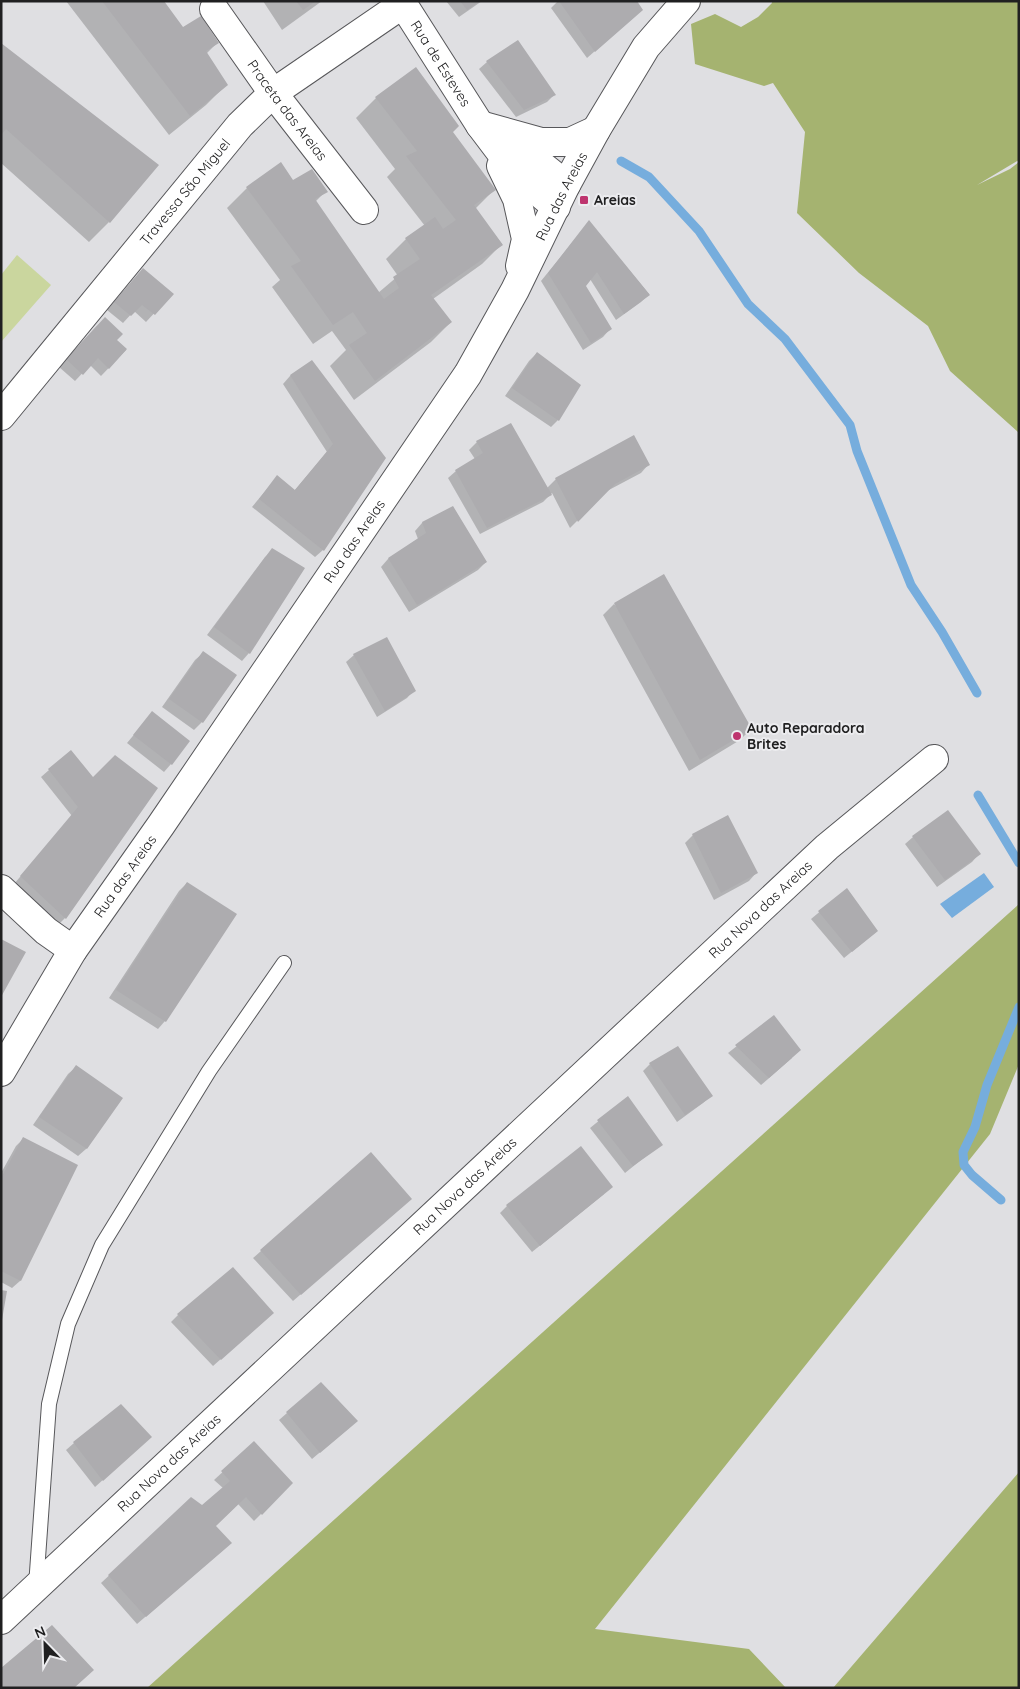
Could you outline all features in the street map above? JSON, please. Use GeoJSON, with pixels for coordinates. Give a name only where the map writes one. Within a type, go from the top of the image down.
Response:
{"type":"FeatureCollection","features":[{"type":"Feature","properties":{"kind":"street","name":"Rua das Areias"},"geometry":{"type":"LineString","coordinates":[[1,1072],[73,950],[161,826],[468,374],[515,290],[596,130],[646,47],[686,1]]}},
{"type":"Feature","properties":{"kind":"street","name":"Travessa São Miguel"},"geometry":{"type":"LineString","coordinates":[[1,416],[240,125],[273,93],[402,3]]}},
{"type":"Feature","properties":{"kind":"street","name":"Rua de Esteves"},"geometry":{"type":"LineString","coordinates":[[402,3],[480,125],[518,176],[561,196]]}},
{"type":"Feature","properties":{"kind":"street","name":"Praceta das Areias"},"geometry":{"type":"LineString","coordinates":[[214,9],[273,93],[364,210]]}},
{"type":"Feature","properties":{"kind":"street"},"geometry":{"type":"LineString","coordinates":[[480,125],[541,142],[570,142],[596,130]]}},
{"type":"Feature","properties":{"kind":"street","name":"Rua de Esteves"},"geometry":{"type":"LineString","coordinates":[[480,125],[517,199],[526,239],[515,290]]}},
{"type":"Feature","properties":{"kind":"street","name":"Rua Nova das Areias"},"geometry":{"type":"LineString","coordinates":[[1,1620],[827,847],[934,759]]}},
{"type":"Feature","properties":{"kind":"street"},"geometry":{"type":"LineString","coordinates":[[1,889],[46,931],[73,950]]}},
{"type":"Feature","properties":{"kind":"lane"},"geometry":{"type":"LineString","coordinates":[[36,1587],[49,1404],[68,1324],[102,1245],[209,1071],[284,964]]}},
{"type":"Feature","properties":{"kind":"green space"},"geometry":{"type":"Polygon","coordinates":[[[772,1],[1019,1],[1019,160],[977,185],[1010,169],[1019,162],[1019,433],[950,371],[928,326],[859,273],[797,213],[805,132],[773,83],[764,86],[695,64],[691,24],[715,14],[741,27],[758,17],[772,1]]]}},
{"type":"Feature","properties":{"kind":"green space"},"geometry":{"type":"Polygon","coordinates":[[[17,255],[51,285],[1,342],[1,275],[17,255]]]}},
{"type":"Feature","properties":{"kind":"green space"},"geometry":{"type":"Polygon","coordinates":[[[1019,904],[1019,1064],[990,1134],[595,1629],[749,1649],[786,1688],[147,1688],[1019,904]]]}},
{"type":"Feature","properties":{"kind":"green space"},"geometry":{"type":"Polygon","coordinates":[[[1019,1472],[1019,1688],[833,1688],[1019,1472]]]}},
{"type":"Feature","properties":{"kind":"water"},"geometry":{"type":"Polygon","coordinates":[[[984,873],[994,887],[952,918],[940,904],[984,873]]]}},
{"type":"Feature","properties":{"kind":"building"},"geometry":{"type":"Polygon","coordinates":[[[102,1],[164,1],[183,27],[201,16],[219,43],[206,51],[228,85],[190,116],[102,1]]]}},
{"type":"Feature","properties":{"kind":"building"},"geometry":{"type":"Polygon","coordinates":[[[296,1],[316,1],[303,10],[296,1]]]}},
{"type":"Feature","properties":{"kind":"building"},"geometry":{"type":"Polygon","coordinates":[[[460,1],[480,1],[467,10],[460,1]]]}},
{"type":"Feature","properties":{"kind":"building"},"geometry":{"type":"Polygon","coordinates":[[[559,1],[637,1],[643,10],[595,52],[559,1]]]}},
{"type":"Feature","properties":{"kind":"building"},"geometry":{"type":"Polygon","coordinates":[[[518,40],[556,95],[524,110],[486,61],[518,40]]]}},
{"type":"Feature","properties":{"kind":"building"},"geometry":{"type":"Polygon","coordinates":[[[1,43],[159,165],[110,223],[6,129],[1,135],[1,43]]]}},
{"type":"Feature","properties":{"kind":"building"},"geometry":{"type":"Polygon","coordinates":[[[416,67],[459,126],[453,132],[496,190],[474,205],[503,245],[431,295],[452,322],[375,381],[349,345],[367,333],[353,312],[333,325],[291,266],[301,261],[246,187],[281,162],[293,180],[312,169],[328,192],[315,199],[384,299],[399,288],[393,277],[420,259],[405,238],[435,217],[443,229],[456,220],[406,156],[417,151],[375,97],[416,67]]]}},
{"type":"Feature","properties":{"kind":"building"},"geometry":{"type":"Polygon","coordinates":[[[589,220],[650,295],[624,314],[597,272],[586,286],[612,329],[591,343],[548,273],[589,220]]]}},
{"type":"Feature","properties":{"kind":"building"},"geometry":{"type":"Polygon","coordinates":[[[143,268],[174,294],[155,315],[142,305],[131,316],[114,302],[143,268]]]}},
{"type":"Feature","properties":{"kind":"building"},"geometry":{"type":"Polygon","coordinates":[[[105,317],[123,334],[117,340],[127,349],[109,369],[98,358],[83,375],[66,359],[105,317]]]}},
{"type":"Feature","properties":{"kind":"building"},"geometry":{"type":"Polygon","coordinates":[[[537,352],[581,385],[559,421],[512,388],[537,352]]]}},
{"type":"Feature","properties":{"kind":"building"},"geometry":{"type":"Polygon","coordinates":[[[312,360],[386,458],[324,551],[259,499],[277,475],[295,490],[333,444],[290,375],[312,360]]]}},
{"type":"Feature","properties":{"kind":"building"},"geometry":{"type":"Polygon","coordinates":[[[511,423],[552,495],[487,528],[455,470],[483,453],[476,441],[511,423]]]}},
{"type":"Feature","properties":{"kind":"building"},"geometry":{"type":"Polygon","coordinates":[[[634,435],[650,465],[615,484],[578,522],[555,478],[634,435]]]}},
{"type":"Feature","properties":{"kind":"building"},"geometry":{"type":"Polygon","coordinates":[[[453,506],[487,562],[417,605],[388,558],[426,533],[422,522],[453,506]]]}},
{"type":"Feature","properties":{"kind":"building"},"geometry":{"type":"Polygon","coordinates":[[[272,548],[305,568],[250,654],[214,627],[272,548]]]}},
{"type":"Feature","properties":{"kind":"building"},"geometry":{"type":"Polygon","coordinates":[[[664,574],[752,729],[700,760],[614,603],[664,574]]]}},
{"type":"Feature","properties":{"kind":"building"},"geometry":{"type":"Polygon","coordinates":[[[387,637],[416,691],[385,711],[353,654],[387,637]]]}},
{"type":"Feature","properties":{"kind":"building"},"geometry":{"type":"Polygon","coordinates":[[[203,651],[237,675],[203,723],[169,699],[203,651]]]}},
{"type":"Feature","properties":{"kind":"building"},"geometry":{"type":"Polygon","coordinates":[[[152,711],[190,741],[172,765],[133,735],[152,711]]]}},
{"type":"Feature","properties":{"kind":"building"},"geometry":{"type":"Polygon","coordinates":[[[71,750],[93,777],[115,755],[158,788],[66,919],[20,876],[78,807],[48,769],[71,750]]]}},
{"type":"Feature","properties":{"kind":"building"},"geometry":{"type":"Polygon","coordinates":[[[948,810],[981,854],[945,880],[912,836],[948,810]]]}},
{"type":"Feature","properties":{"kind":"building"},"geometry":{"type":"Polygon","coordinates":[[[728,815],[758,873],[721,893],[692,834],[728,815]]]}},
{"type":"Feature","properties":{"kind":"building"},"geometry":{"type":"Polygon","coordinates":[[[187,882],[237,914],[166,1022],[116,990],[187,882]]]}},
{"type":"Feature","properties":{"kind":"building"},"geometry":{"type":"Polygon","coordinates":[[[847,888],[878,931],[852,952],[818,911],[847,888]]]}},
{"type":"Feature","properties":{"kind":"building"},"geometry":{"type":"Polygon","coordinates":[[[1,939],[26,952],[1,997],[1,939]]]}},
{"type":"Feature","properties":{"kind":"building"},"geometry":{"type":"Polygon","coordinates":[[[774,1015],[801,1050],[769,1078],[735,1045],[774,1015]]]}},
{"type":"Feature","properties":{"kind":"building"},"geometry":{"type":"Polygon","coordinates":[[[678,1046],[713,1096],[685,1115],[649,1063],[678,1046]]]}},
{"type":"Feature","properties":{"kind":"building"},"geometry":{"type":"Polygon","coordinates":[[[76,1065],[123,1098],[87,1149],[39,1117],[76,1065]]]}},
{"type":"Feature","properties":{"kind":"building"},"geometry":{"type":"Polygon","coordinates":[[[628,1096],[663,1145],[633,1166],[597,1120],[628,1096]]]}},
{"type":"Feature","properties":{"kind":"building"},"geometry":{"type":"Polygon","coordinates":[[[23,1137],[78,1165],[21,1281],[1,1271],[1,1178],[23,1137]]]}},
{"type":"Feature","properties":{"kind":"building"},"geometry":{"type":"Polygon","coordinates":[[[581,1146],[613,1187],[540,1246],[506,1205],[581,1146]]]}},
{"type":"Feature","properties":{"kind":"building"},"geometry":{"type":"Polygon","coordinates":[[[371,1152],[412,1199],[301,1295],[260,1250],[371,1152]]]}},
{"type":"Feature","properties":{"kind":"building"},"geometry":{"type":"Polygon","coordinates":[[[233,1267],[274,1313],[221,1360],[177,1314],[233,1267]]]}},
{"type":"Feature","properties":{"kind":"building"},"geometry":{"type":"Polygon","coordinates":[[[1,1290],[7,1291],[2,1320],[1,1320],[1,1290]]]}},
{"type":"Feature","properties":{"kind":"building"},"geometry":{"type":"Polygon","coordinates":[[[321,1382],[358,1421],[320,1453],[286,1412],[321,1382]]]}},
{"type":"Feature","properties":{"kind":"building"},"geometry":{"type":"Polygon","coordinates":[[[121,1404],[152,1437],[103,1481],[73,1442],[121,1404]]]}},
{"type":"Feature","properties":{"kind":"building"},"geometry":{"type":"Polygon","coordinates":[[[254,1441],[293,1483],[262,1515],[246,1497],[216,1526],[232,1543],[146,1617],[108,1575],[191,1497],[202,1505],[230,1481],[221,1471],[254,1441]]]}},
{"type":"Feature","properties":{"kind":"building"},"geometry":{"type":"Polygon","coordinates":[[[52,1625],[94,1670],[74,1688],[1,1688],[1,1668],[52,1625]]]}},
{"type":"Feature","properties":{"kind":"waterway"},"geometry":{"type":"LineString","coordinates":[[621,161],[649,177],[699,231],[748,304],[785,339],[850,425],[857,451],[911,585],[942,632],[977,693]]}},
{"type":"Feature","properties":{"kind":"waterway"},"geometry":{"type":"LineString","coordinates":[[978,795],[1019,863]]}},
{"type":"Feature","properties":{"kind":"waterway"},"geometry":{"type":"LineString","coordinates":[[1001,1200],[972,1175],[964,1165],[963,1152],[975,1127],[987,1085],[1019,1007]]}},
{"type":"Feature","properties":{"kind":"place","name":"Areias"},"geometry":{"type":"Point","coordinates":[584,200]}},
{"type":"Feature","properties":{"kind":"place","name":"Auto Reparadora Brites"},"geometry":{"type":"Point","coordinates":[737,736]}}]}
